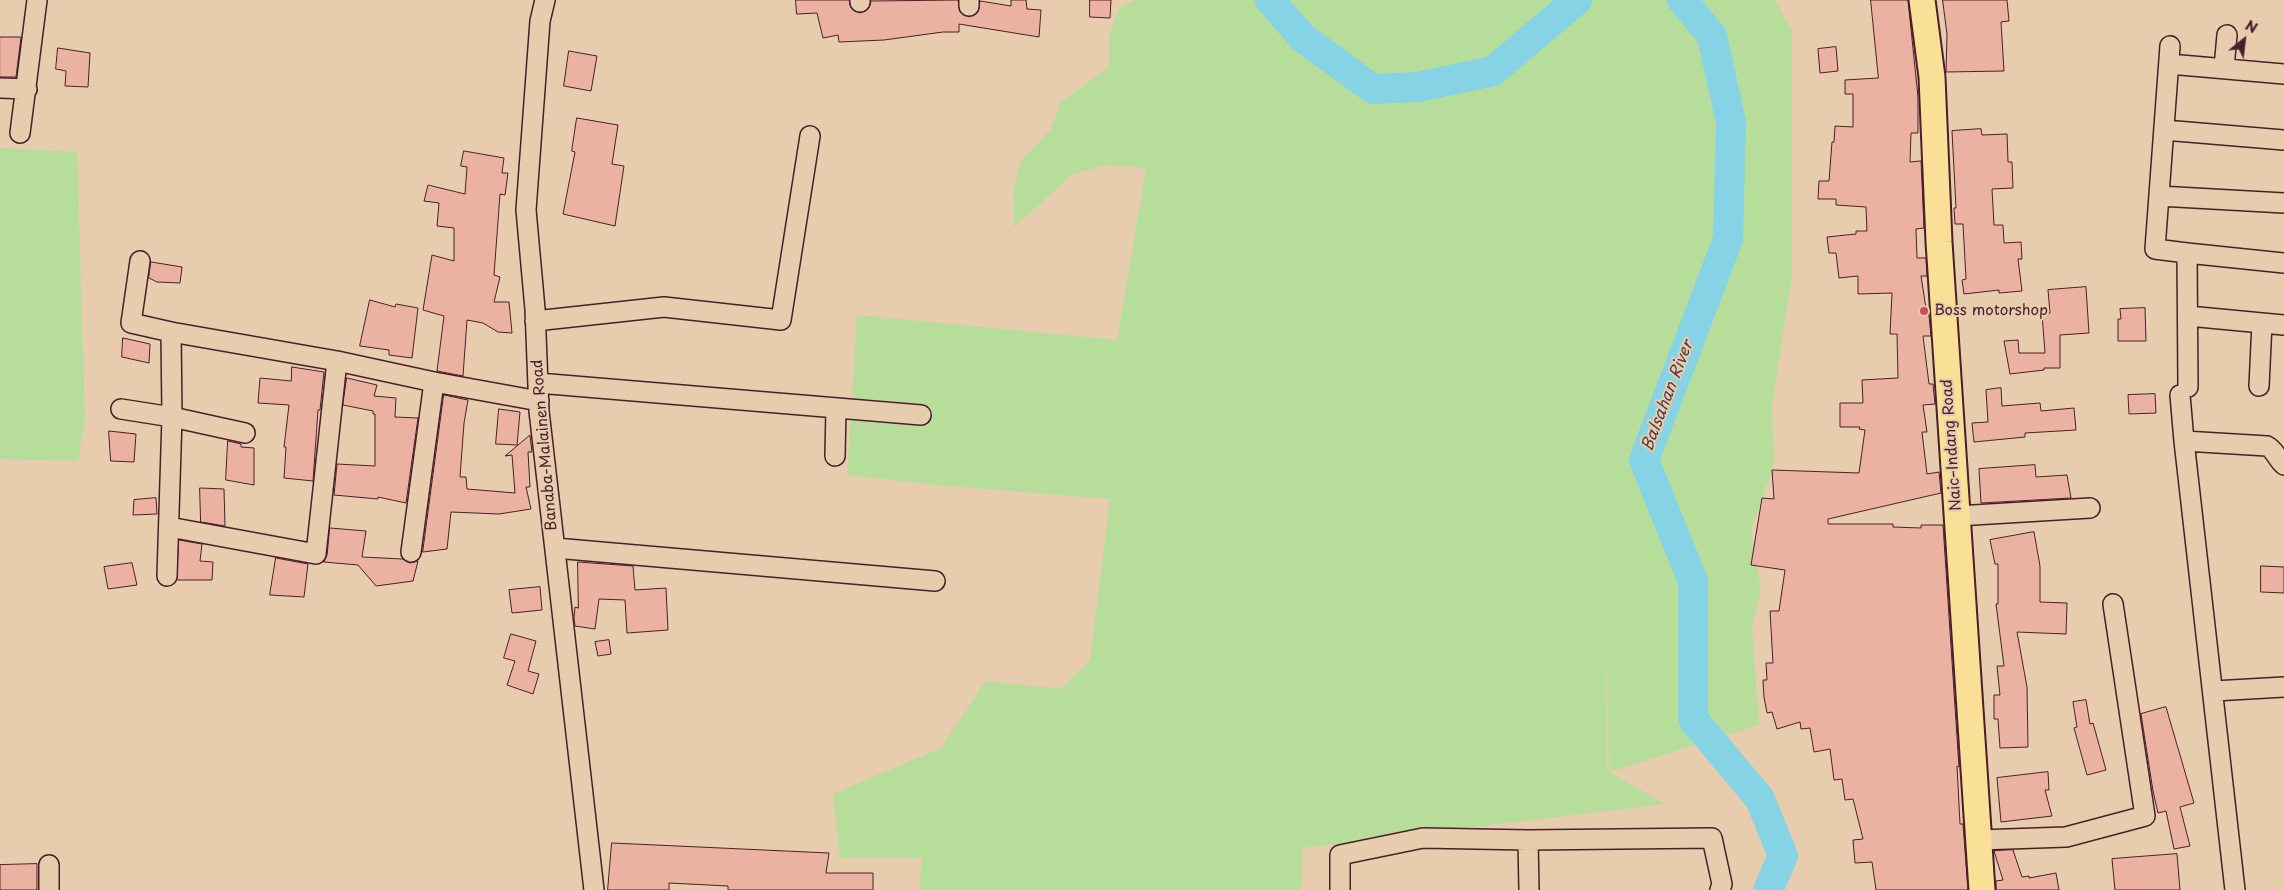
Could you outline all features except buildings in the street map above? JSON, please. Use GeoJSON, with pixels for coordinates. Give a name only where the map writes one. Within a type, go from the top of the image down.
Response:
{"type":"FeatureCollection","features":[{"type":"Feature","properties":{"kind":"main road","name":"Naic–Indang Road"},"geometry":{"type":"LineString","coordinates":[[1922,0],[1932,78],[1939,242],[1982,890]]}},
{"type":"Feature","properties":{"kind":"street"},"geometry":{"type":"LineString","coordinates":[[20,133],[37,0]]}},
{"type":"Feature","properties":{"kind":"street","name":"Banaba-Malainen Road"},"geometry":{"type":"LineString","coordinates":[[544,0],[540,21],[526,210],[539,402],[594,890]]}},
{"type":"Feature","properties":{"kind":"street"},"geometry":{"type":"LineString","coordinates":[[2224,68],[2227,36]]}},
{"type":"Feature","properties":{"kind":"street"},"geometry":{"type":"LineString","coordinates":[[2284,74],[2224,68],[2170,55],[2156,249],[2284,263]]}},
{"type":"Feature","properties":{"kind":"street"},"geometry":{"type":"LineString","coordinates":[[0,88],[26,89]]}},
{"type":"Feature","properties":{"kind":"street"},"geometry":{"type":"LineString","coordinates":[[2164,130],[2284,140]]}},
{"type":"Feature","properties":{"kind":"street"},"geometry":{"type":"LineString","coordinates":[[535,321],[664,307],[781,320],[810,136]]}},
{"type":"Feature","properties":{"kind":"street"},"geometry":{"type":"LineString","coordinates":[[2159,196],[2284,203]]}},
{"type":"Feature","properties":{"kind":"street"},"geometry":{"type":"LineString","coordinates":[[2187,253],[2188,316],[2184,391],[2184,441],[2214,691],[2235,890]]}},
{"type":"Feature","properties":{"kind":"street"},"geometry":{"type":"LineString","coordinates":[[140,261],[131,323],[171,332],[337,361],[539,402]]}},
{"type":"Feature","properties":{"kind":"street"},"geometry":{"type":"LineString","coordinates":[[2188,316],[2284,325]]}},
{"type":"Feature","properties":{"kind":"street"},"geometry":{"type":"LineString","coordinates":[[2259,386],[2262,323]]}},
{"type":"Feature","properties":{"kind":"street"},"geometry":{"type":"LineString","coordinates":[[167,576],[172,417],[171,332]]}},
{"type":"Feature","properties":{"kind":"street"},"geometry":{"type":"LineString","coordinates":[[169,527],[316,554],[337,361]]}},
{"type":"Feature","properties":{"kind":"street"},"geometry":{"type":"LineString","coordinates":[[411,552],[434,382]]}},
{"type":"Feature","properties":{"kind":"street"},"geometry":{"type":"LineString","coordinates":[[538,383],[921,415]]}},
{"type":"Feature","properties":{"kind":"street"},"geometry":{"type":"LineString","coordinates":[[835,456],[836,408]]}},
{"type":"Feature","properties":{"kind":"street"},"geometry":{"type":"LineString","coordinates":[[121,410],[172,417],[245,433]]}},
{"type":"Feature","properties":{"kind":"street"},"geometry":{"type":"LineString","coordinates":[[2184,441],[2267,446],[2272,448],[2284,465]]}},
{"type":"Feature","properties":{"kind":"street"},"geometry":{"type":"LineString","coordinates":[[1957,516],[2090,508]]}},
{"type":"Feature","properties":{"kind":"street"},"geometry":{"type":"LineString","coordinates":[[555,548],[935,581]]}},
{"type":"Feature","properties":{"kind":"street"},"geometry":{"type":"LineString","coordinates":[[1978,840],[2066,837],[2145,816],[2113,604]]}},
{"type":"Feature","properties":{"kind":"street"},"geometry":{"type":"LineString","coordinates":[[2214,691],[2284,687]]}},
{"type":"Feature","properties":{"kind":"street"},"geometry":{"type":"LineString","coordinates":[[1340,890],[1340,855],[1423,838],[1528,840],[1712,838],[1722,884],[1720,890]]}},
{"type":"Feature","properties":{"kind":"street"},"geometry":{"type":"LineString","coordinates":[[1528,840],[1529,890]]}},
{"type":"Feature","properties":{"kind":"street"},"geometry":{"type":"LineString","coordinates":[[49,865],[49,890]]}},
{"type":"Feature","properties":{"kind":"green space"},"geometry":{"type":"Polygon","coordinates":[[[1136,0],[1775,0],[1792,31],[1792,276],[1772,404],[1774,465],[1751,530],[1761,591],[1752,626],[1759,725],[1609,772],[1665,804],[1303,848],[1301,890],[919,890],[922,858],[840,858],[833,794],[941,748],[986,681],[1061,689],[1090,661],[1110,499],[937,485],[847,475],[857,315],[1117,340],[1146,168],[1105,165],[1073,174],[1014,227],[1013,193],[1021,161],[1051,129],[1061,102],[1109,67],[1109,35],[1120,7],[1136,0]],[[1606,622],[1607,771],[1609,772],[1606,622]]]}},
{"type":"Feature","properties":{"kind":"green space"},"geometry":{"type":"Polygon","coordinates":[[[0,148],[77,152],[85,418],[78,461],[0,459],[0,148]]]}},
{"type":"Feature","properties":{"kind":"waterway","name":"Balsahan River"},"geometry":{"type":"LineString","coordinates":[[1270,0],[1303,38],[1373,89],[1418,87],[1493,71],[1577,0]]}},
{"type":"Feature","properties":{"kind":"waterway","name":"Balsahan River"},"geometry":{"type":"LineString","coordinates":[[1682,0],[1712,36],[1731,122],[1728,239],[1644,460],[1693,581],[1693,719],[1760,799],[1783,856],[1768,890]]}},
{"type":"Feature","properties":{"kind":"place","name":"Boss motorshop"},"geometry":{"type":"Point","coordinates":[1924,311]}}]}
